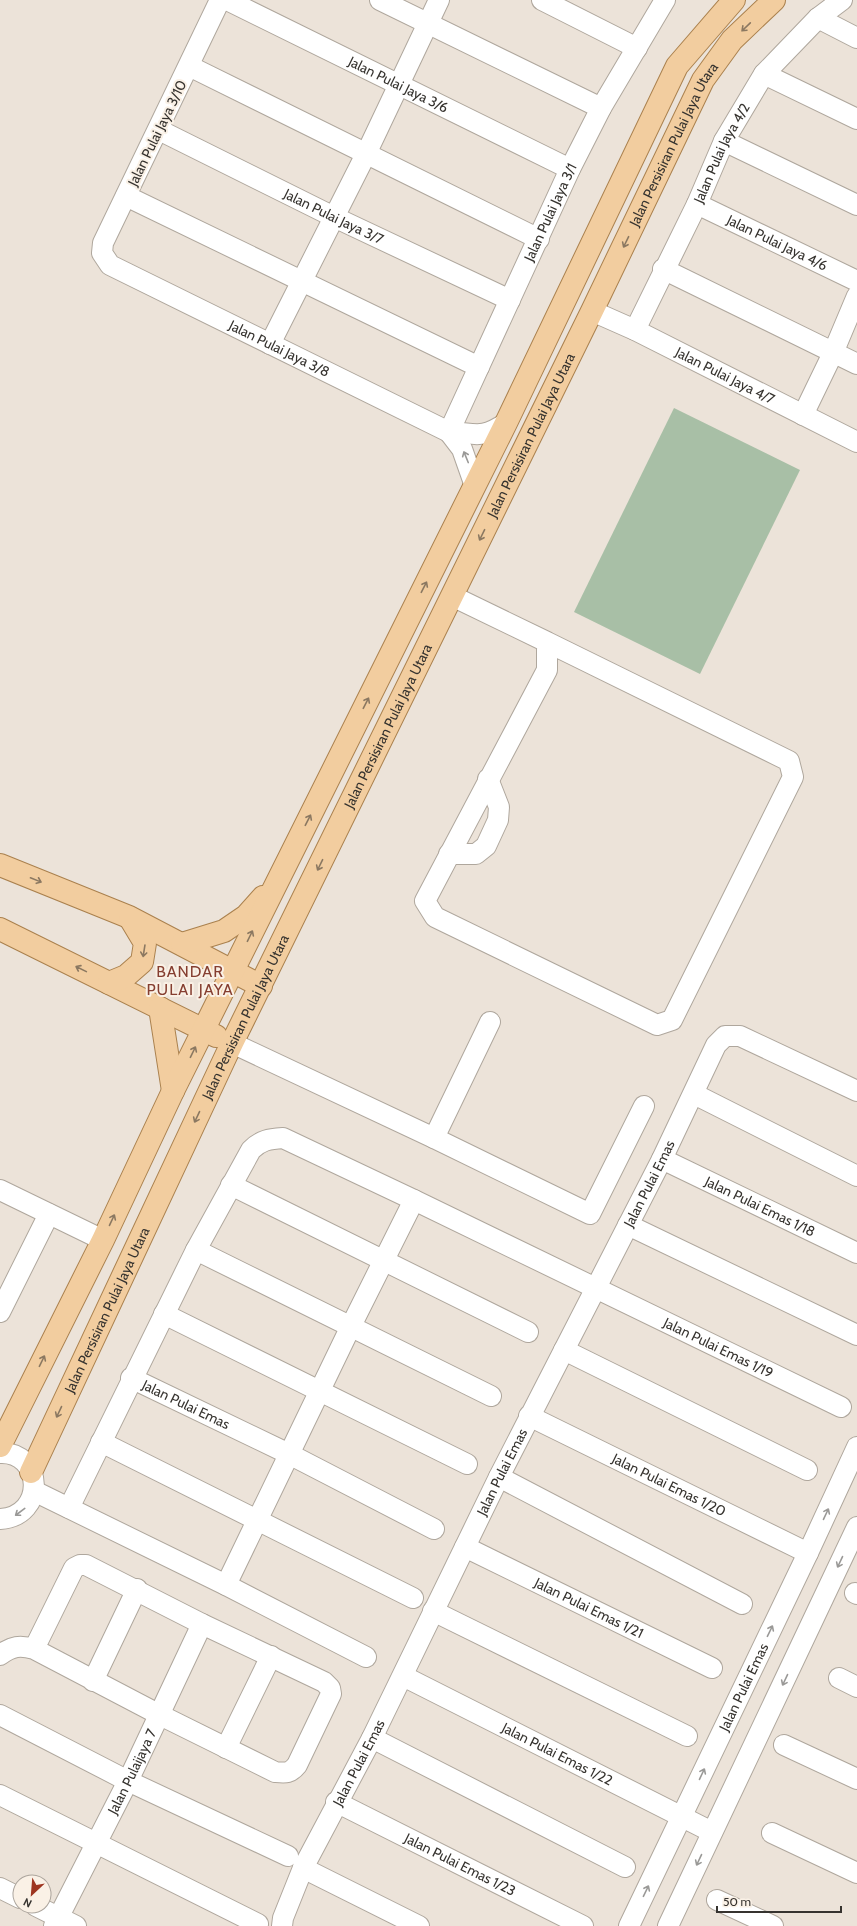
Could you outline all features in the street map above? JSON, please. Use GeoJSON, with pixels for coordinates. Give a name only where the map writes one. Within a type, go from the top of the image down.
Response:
{"type":"FeatureCollection","features":[{"type":"Feature","properties":{"kind":"main road","name":"Jalan Persisiran Pulai Jaya Utara"},"geometry":{"type":"LineString","coordinates":[[0,1446],[102,1240],[173,1091],[506,424],[677,66],[734,0]]}},
{"type":"Feature","properties":{"kind":"main road","name":"Jalan Persisiran Pulai Jaya Utara"},"geometry":{"type":"LineString","coordinates":[[32,1482],[232,1044],[592,311],[703,80],[732,40],[774,0]]}},
{"type":"Feature","properties":{"kind":"main road"},"geometry":{"type":"LineString","coordinates":[[0,865],[129,917],[261,986]]}},
{"type":"Feature","properties":{"kind":"main road"},"geometry":{"type":"LineString","coordinates":[[182,944],[224,931],[246,916],[277,881]]}},
{"type":"Feature","properties":{"kind":"main road"},"geometry":{"type":"LineString","coordinates":[[109,983],[126,976],[142,962],[145,943],[129,917]]}},
{"type":"Feature","properties":{"kind":"main road"},"geometry":{"type":"LineString","coordinates":[[0,929],[232,1044]]}},
{"type":"Feature","properties":{"kind":"main road"},"geometry":{"type":"LineString","coordinates":[[160,1008],[173,1091]]}},
{"type":"Feature","properties":{"kind":"street","name":"Jalan Pulai Jaya 3/10"},"geometry":{"type":"LineString","coordinates":[[110,265],[102,253],[103,243],[220,0]]}},
{"type":"Feature","properties":{"kind":"street","name":"Jalan Pulai Jaya 3/6"},"geometry":{"type":"LineString","coordinates":[[227,0],[570,169]]}},
{"type":"Feature","properties":{"kind":"street"},"geometry":{"type":"LineString","coordinates":[[380,0],[601,108]]}},
{"type":"Feature","properties":{"kind":"street"},"geometry":{"type":"LineString","coordinates":[[270,344],[366,154],[439,0]]}},
{"type":"Feature","properties":{"kind":"street"},"geometry":{"type":"LineString","coordinates":[[542,0],[637,48]]}},
{"type":"Feature","properties":{"kind":"street","name":"Jalan Pulai Jaya 3/1"},"geometry":{"type":"LineString","coordinates":[[449,432],[570,169],[601,108],[665,0]]}},
{"type":"Feature","properties":{"kind":"street","name":"Jalan Pulai Jaya 4/2"},"geometry":{"type":"LineString","coordinates":[[635,330],[663,269],[697,204],[724,140],[764,74],[818,18],[842,0]]}},
{"type":"Feature","properties":{"kind":"street"},"geometry":{"type":"LineString","coordinates":[[818,18],[857,38]]}},
{"type":"Feature","properties":{"kind":"street"},"geometry":{"type":"LineString","coordinates":[[189,66],[539,239]]}},
{"type":"Feature","properties":{"kind":"street"},"geometry":{"type":"LineString","coordinates":[[764,74],[857,119]]}},
{"type":"Feature","properties":{"kind":"street","name":"Jalan Pulai Jaya 3/7"},"geometry":{"type":"LineString","coordinates":[[158,130],[334,217],[510,300]]}},
{"type":"Feature","properties":{"kind":"street"},"geometry":{"type":"LineString","coordinates":[[724,140],[857,205]]}},
{"type":"Feature","properties":{"kind":"street"},"geometry":{"type":"LineString","coordinates":[[126,196],[479,367]]}},
{"type":"Feature","properties":{"kind":"street","name":"Jalan Pulai Jaya 4/6"},"geometry":{"type":"LineString","coordinates":[[697,204],[857,282]]}},
{"type":"Feature","properties":{"kind":"street","name":"Jalan Pulai Jaya 3/8"},"geometry":{"type":"LineString","coordinates":[[110,265],[449,432]]}},
{"type":"Feature","properties":{"kind":"street"},"geometry":{"type":"LineString","coordinates":[[663,269],[857,364]]}},
{"type":"Feature","properties":{"kind":"street"},"geometry":{"type":"LineString","coordinates":[[803,414],[833,353],[857,296]]}},
{"type":"Feature","properties":{"kind":"street","name":"Jalan Pulai Jaya 4/7"},"geometry":{"type":"LineString","coordinates":[[592,311],[635,330],[857,442]]}},
{"type":"Feature","properties":{"kind":"street"},"geometry":{"type":"LineString","coordinates":[[449,432],[481,436],[492,433],[506,424]]}},
{"type":"Feature","properties":{"kind":"street"},"geometry":{"type":"LineString","coordinates":[[449,432],[462,449],[475,486]]}},
{"type":"Feature","properties":{"kind":"street"},"geometry":{"type":"LineString","coordinates":[[452,596],[547,642],[789,760],[793,777],[672,1020],[657,1025],[435,917],[425,900],[547,670],[547,642]]}},
{"type":"Feature","properties":{"kind":"street"},"geometry":{"type":"LineString","coordinates":[[449,854],[476,854],[486,846],[498,820],[499,807],[488,780]]}},
{"type":"Feature","properties":{"kind":"street"},"geometry":{"type":"LineString","coordinates":[[434,1138],[490,1022]]}},
{"type":"Feature","properties":{"kind":"street","name":"Jalan Pulai Emas"},"geometry":{"type":"LineString","coordinates":[[282,1926],[295,1862],[336,1802],[372,1738],[529,1416],[662,1159],[716,1045],[725,1036],[740,1036],[857,1091]]}},
{"type":"Feature","properties":{"kind":"street"},"geometry":{"type":"LineString","coordinates":[[232,1044],[434,1138],[590,1214],[644,1106]]}},
{"type":"Feature","properties":{"kind":"street"},"geometry":{"type":"LineString","coordinates":[[694,1094],[857,1176]]}},
{"type":"Feature","properties":{"kind":"street","name":"Jalan Pulai Emas 1/19"},"geometry":{"type":"LineString","coordinates":[[259,1142],[267,1139],[283,1138],[841,1407]]}},
{"type":"Feature","properties":{"kind":"street","name":"Jalan Pulai Emas"},"geometry":{"type":"LineString","coordinates":[[69,1508],[131,1378],[196,1250],[251,1150],[259,1142]]}},
{"type":"Feature","properties":{"kind":"street","name":"Jalan Pulai Emas 1/18"},"geometry":{"type":"LineString","coordinates":[[662,1159],[857,1253]]}},
{"type":"Feature","properties":{"kind":"street"},"geometry":{"type":"LineString","coordinates":[[231,1185],[528,1332]]}},
{"type":"Feature","properties":{"kind":"street"},"geometry":{"type":"LineString","coordinates":[[0,1190],[102,1240]]}},
{"type":"Feature","properties":{"kind":"street"},"geometry":{"type":"LineString","coordinates":[[226,1585],[350,1326],[414,1200]]}},
{"type":"Feature","properties":{"kind":"street"},"geometry":{"type":"LineString","coordinates":[[0,1312],[49,1214]]}},
{"type":"Feature","properties":{"kind":"street"},"geometry":{"type":"LineString","coordinates":[[628,1225],[857,1336]]}},
{"type":"Feature","properties":{"kind":"street"},"geometry":{"type":"LineString","coordinates":[[196,1250],[492,1396]]}},
{"type":"Feature","properties":{"kind":"street"},"geometry":{"type":"LineString","coordinates":[[164,1314],[467,1464]]}},
{"type":"Feature","properties":{"kind":"street"},"geometry":{"type":"LineString","coordinates":[[564,1350],[807,1470]]}},
{"type":"Feature","properties":{"kind":"street","name":"Jalan Pulai Emas"},"geometry":{"type":"LineString","coordinates":[[131,1378],[289,1454],[434,1529]]}},
{"type":"Feature","properties":{"kind":"street","name":"Jalan Pulai Emas 1/20"},"geometry":{"type":"LineString","coordinates":[[529,1416],[808,1553]]}},
{"type":"Feature","properties":{"kind":"street"},"geometry":{"type":"LineString","coordinates":[[101,1442],[413,1598]]}},
{"type":"Feature","properties":{"kind":"street","name":"Jalan Pulai Emas"},"geometry":{"type":"LineString","coordinates":[[629,1926],[808,1553],[857,1447]]}},
{"type":"Feature","properties":{"kind":"street"},"geometry":{"type":"LineString","coordinates":[[0,1453],[17,1457],[27,1466],[32,1482],[30,1503],[22,1512],[15,1516],[0,1519]]}},
{"type":"Feature","properties":{"kind":"street"},"geometry":{"type":"LineString","coordinates":[[499,1477],[742,1604]]}},
{"type":"Feature","properties":{"kind":"street"},"geometry":{"type":"LineString","coordinates":[[32,1482],[69,1508],[226,1585],[366,1657]]}},
{"type":"Feature","properties":{"kind":"street"},"geometry":{"type":"LineString","coordinates":[[668,1926],[857,1527]]}},
{"type":"Feature","properties":{"kind":"street","name":"Jalan Pulai Emas 1/21"},"geometry":{"type":"LineString","coordinates":[[465,1547],[712,1668]]}},
{"type":"Feature","properties":{"kind":"street"},"geometry":{"type":"LineString","coordinates":[[0,1654],[10,1648],[19,1646],[34,1649],[93,1681],[274,1772],[285,1773],[292,1771],[297,1765],[331,1694],[330,1688],[324,1682],[202,1624],[137,1589],[86,1565],[80,1565],[74,1568],[34,1649]]}},
{"type":"Feature","properties":{"kind":"street"},"geometry":{"type":"LineString","coordinates":[[93,1681],[137,1589]]}},
{"type":"Feature","properties":{"kind":"street"},"geometry":{"type":"LineString","coordinates":[[433,1611],[687,1736]]}},
{"type":"Feature","properties":{"kind":"street","name":"Jalan Pulaijaya 7"},"geometry":{"type":"LineString","coordinates":[[56,1922],[128,1781],[202,1624]]}},
{"type":"Feature","properties":{"kind":"street"},"geometry":{"type":"LineString","coordinates":[[226,1748],[271,1656]]}},
{"type":"Feature","properties":{"kind":"street","name":"Jalan Pulai Emas 1/22"},"geometry":{"type":"LineString","coordinates":[[402,1676],[712,1832]]}},
{"type":"Feature","properties":{"kind":"street"},"geometry":{"type":"LineString","coordinates":[[839,1678],[857,1687]]}},
{"type":"Feature","properties":{"kind":"street"},"geometry":{"type":"LineString","coordinates":[[0,1715],[128,1781],[295,1862],[419,1926]]}},
{"type":"Feature","properties":{"kind":"street"},"geometry":{"type":"LineString","coordinates":[[372,1738],[625,1867]]}},
{"type":"Feature","properties":{"kind":"street"},"geometry":{"type":"LineString","coordinates":[[784,1745],[857,1779]]}},
{"type":"Feature","properties":{"kind":"street"},"geometry":{"type":"LineString","coordinates":[[0,1795],[258,1924]]}},
{"type":"Feature","properties":{"kind":"street","name":"Jalan Pulai Emas 1/23"},"geometry":{"type":"LineString","coordinates":[[336,1802],[583,1926]]}},
{"type":"Feature","properties":{"kind":"street"},"geometry":{"type":"LineString","coordinates":[[772,1833],[857,1873]]}},
{"type":"Feature","properties":{"kind":"street"},"geometry":{"type":"LineString","coordinates":[[0,1888],[12,1894]]}},
{"type":"Feature","properties":{"kind":"street"},"geometry":{"type":"LineString","coordinates":[[717,1900],[773,1926]]}},
{"type":"Feature","properties":{"kind":"street"},"geometry":{"type":"LineString","coordinates":[[46,1914],[56,1922],[76,1926]]}},
{"type":"Feature","properties":{"kind":"green space"},"geometry":{"type":"Polygon","coordinates":[[[674,408],[800,470],[700,674],[574,612],[674,408]]]}},
{"type":"Feature","properties":{"kind":"district","name":"BANDAR PULAI JAYA"},"geometry":{"type":"Point","coordinates":[190,980]}}]}
